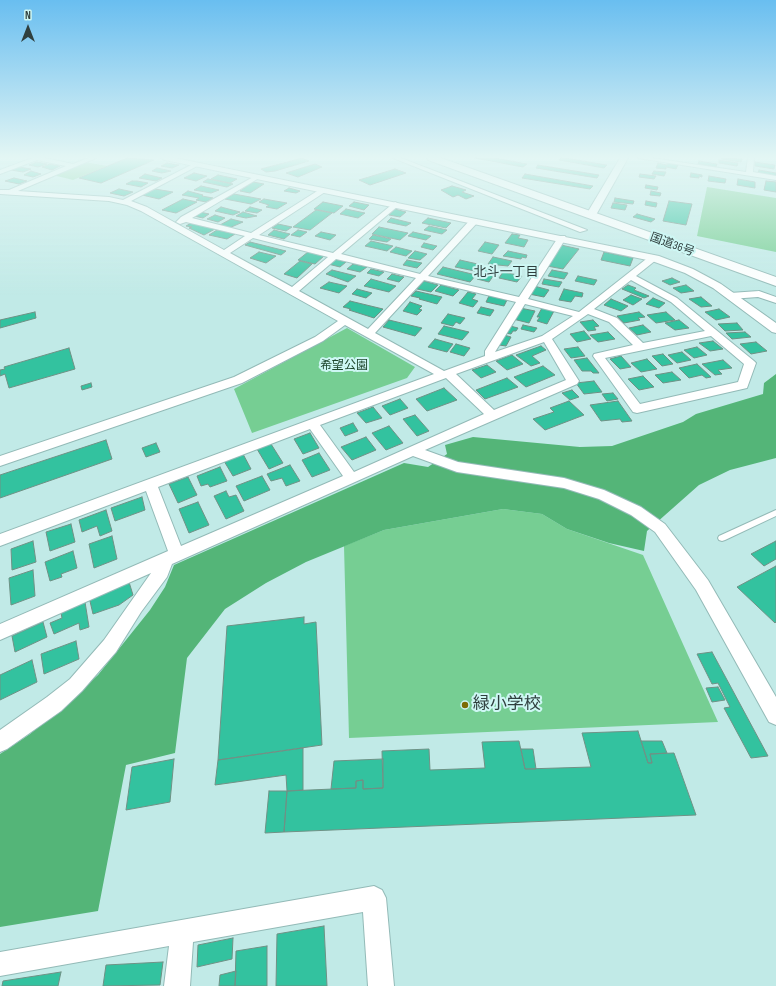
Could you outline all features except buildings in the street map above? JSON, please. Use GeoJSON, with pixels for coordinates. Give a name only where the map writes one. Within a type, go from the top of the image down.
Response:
{"type":"FeatureCollection","features":[{"type":"Feature","properties":{"kind":"highway","name":"国道36号"},"geometry":{"type":"LineString","coordinates":[[560,204],[776,282]]}},
{"type":"Feature","properties":{"kind":"street"},"geometry":{"type":"LineString","coordinates":[[130,204],[144,209],[174,225],[445,374],[492,415]]}},
{"type":"Feature","properties":{"kind":"street"},"geometry":{"type":"LineString","coordinates":[[174,225],[209,204]]}},
{"type":"Feature","properties":{"kind":"street"},"geometry":{"type":"LineString","coordinates":[[225,253],[300,204]]}},
{"type":"Feature","properties":{"kind":"street"},"geometry":{"type":"LineString","coordinates":[[395,204],[653,258],[689,271],[717,286],[776,329]]}},
{"type":"Feature","properties":{"kind":"street"},"geometry":{"type":"LineString","coordinates":[[293,291],[395,204]]}},
{"type":"Feature","properties":{"kind":"street"},"geometry":{"type":"LineString","coordinates":[[516,204],[583,230]]}},
{"type":"Feature","properties":{"kind":"street"},"geometry":{"type":"LineString","coordinates":[[577,241],[597,204]]}},
{"type":"Feature","properties":{"kind":"street"},"geometry":{"type":"LineString","coordinates":[[184,219],[521,301],[584,312],[613,320],[641,347]]}},
{"type":"Feature","properties":{"kind":"street"},"geometry":{"type":"LineString","coordinates":[[370,333],[474,221]]}},
{"type":"Feature","properties":{"kind":"street"},"geometry":{"type":"LineString","coordinates":[[490,359],[490,351],[562,238]]}},
{"type":"Feature","properties":{"kind":"street"},"geometry":{"type":"LineString","coordinates":[[0,540],[312,423],[546,338],[584,312],[653,258]]}},
{"type":"Feature","properties":{"kind":"street"},"geometry":{"type":"LineString","coordinates":[[630,276],[674,300],[750,363],[743,385],[637,409],[598,356],[712,332]]}},
{"type":"Feature","properties":{"kind":"street"},"geometry":{"type":"LineString","coordinates":[[730,296],[759,294],[776,300]]}},
{"type":"Feature","properties":{"kind":"street"},"geometry":{"type":"LineString","coordinates":[[0,461],[238,380],[319,339],[346,320]]}},
{"type":"Feature","properties":{"kind":"street"},"geometry":{"type":"LineString","coordinates":[[0,632],[171,558],[492,415],[573,381],[546,338]]}},
{"type":"Feature","properties":{"kind":"street"},"geometry":{"type":"LineString","coordinates":[[312,423],[351,478]]}},
{"type":"Feature","properties":{"kind":"street"},"geometry":{"type":"LineString","coordinates":[[413,450],[457,467],[564,483],[604,495],[636,511],[660,528],[702,585],[776,714]]}},
{"type":"Feature","properties":{"kind":"street"},"geometry":{"type":"LineString","coordinates":[[150,483],[171,558]]}},
{"type":"Feature","properties":{"kind":"street"},"geometry":{"type":"LineString","coordinates":[[0,742],[54,704],[76,685],[110,646],[171,558]]}},
{"type":"Feature","properties":{"kind":"street"},"geometry":{"type":"LineString","coordinates":[[0,964],[374,898],[381,986]]}},
{"type":"Feature","properties":{"kind":"street"},"geometry":{"type":"LineString","coordinates":[[178,986],[182,932]]}},
{"type":"Feature","properties":{"kind":"lane"},"geometry":{"type":"LineString","coordinates":[[722,538],[776,513]]}},
{"type":"Feature","properties":{"kind":"green space"},"geometry":{"type":"Polygon","coordinates":[[[704,204],[776,204],[776,252],[697,236],[704,204]]]}},
{"type":"Feature","properties":{"kind":"green space","name":"希望公園"},"geometry":{"type":"Polygon","coordinates":[[[347,328],[415,367],[407,378],[252,433],[234,389],[347,328]]]}},
{"type":"Feature","properties":{"kind":"green space"},"geometry":{"type":"Polygon","coordinates":[[[776,374],[776,458],[730,470],[699,485],[647,531],[644,551],[609,543],[567,529],[542,514],[503,509],[384,530],[306,562],[266,583],[225,609],[187,658],[175,753],[126,765],[98,911],[0,927],[0,754],[30,734],[98,675],[150,610],[165,587],[174,565],[404,463],[428,467],[447,454],[445,445],[473,437],[580,447],[612,446],[683,422],[696,414],[763,394],[764,383],[776,374]]]}},
{"type":"Feature","properties":{"kind":"green space"},"geometry":{"type":"Polygon","coordinates":[[[503,509],[542,514],[567,529],[643,555],[718,722],[349,738],[344,546],[384,530],[503,509]]]}},
{"type":"Feature","properties":{"kind":"place","name":"緑小学校"},"geometry":{"type":"Point","coordinates":[465,705]}},
{"type":"Feature","properties":{"kind":"district","name":"北斗一丁目"},"geometry":{"type":"Point","coordinates":[506,273]}}]}
